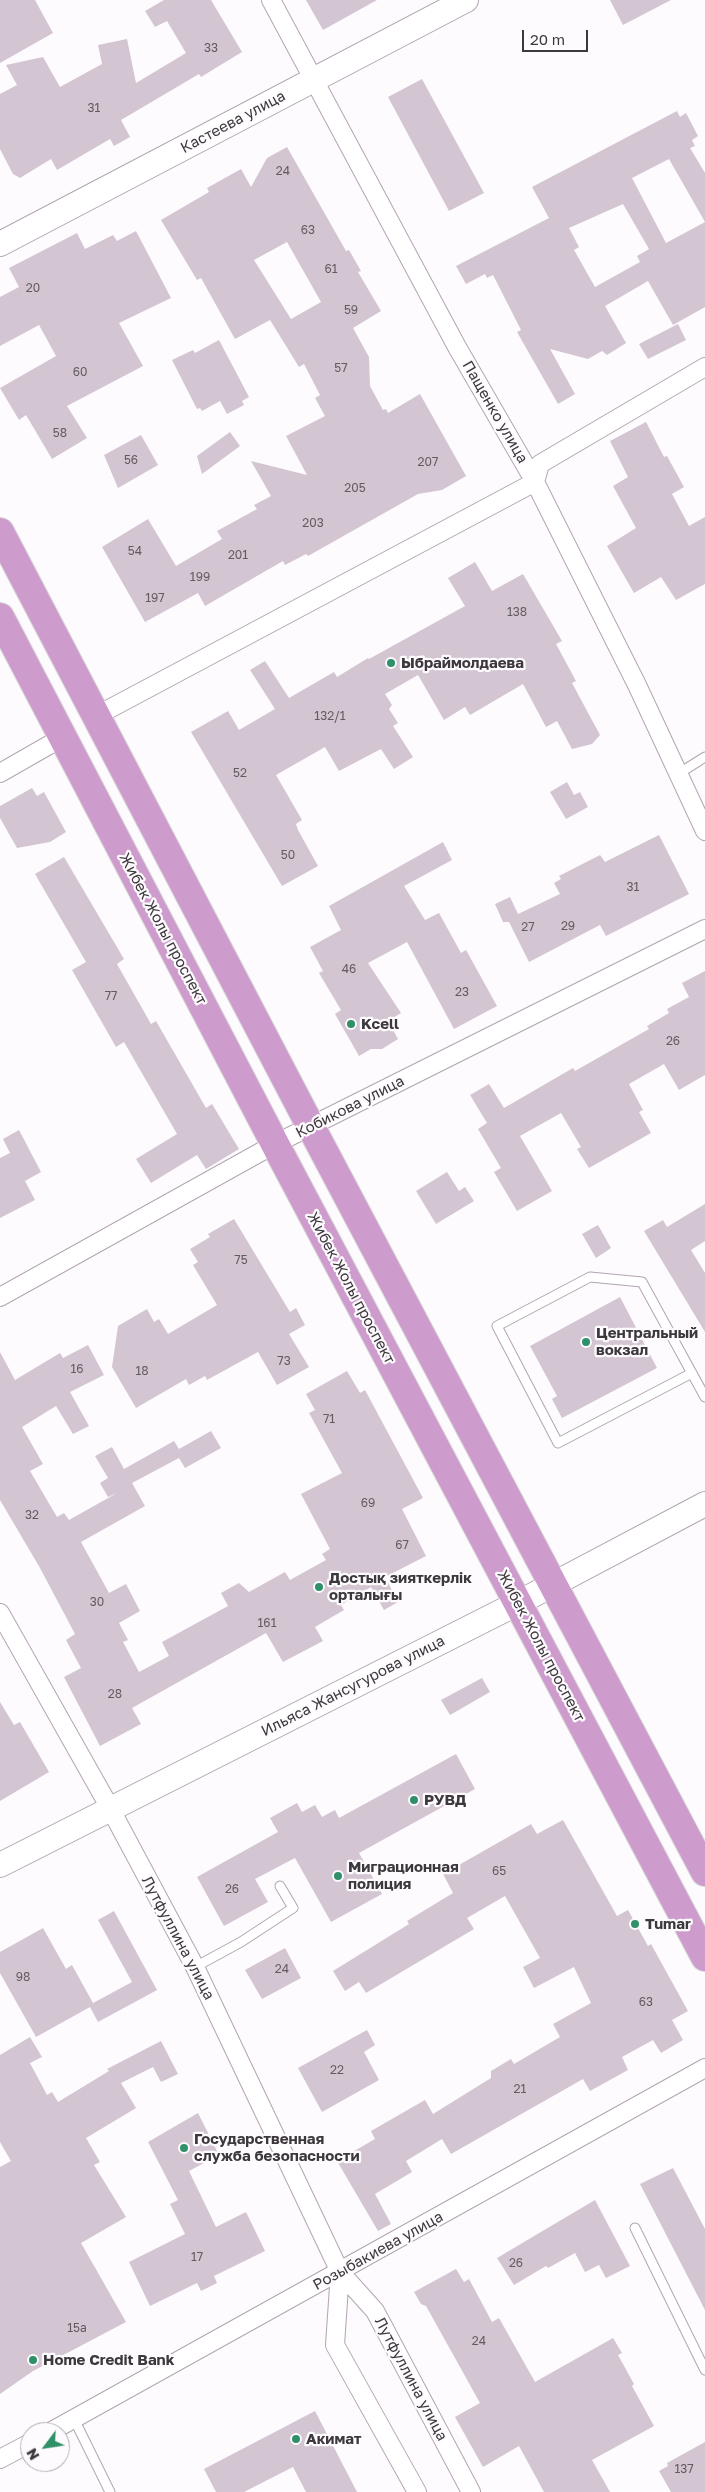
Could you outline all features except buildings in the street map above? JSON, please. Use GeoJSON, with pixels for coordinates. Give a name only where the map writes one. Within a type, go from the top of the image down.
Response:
{"type":"FeatureCollection","features":[{"type":"Feature","properties":{"kind":"highway"},"geometry":{"type":"LineString","coordinates":[[0,532],[311,1127],[705,1872]]}},
{"type":"Feature","properties":{"kind":"highway","name":"Жибек Жолы проспект"},"geometry":{"type":"LineString","coordinates":[[0,617],[275,1144],[705,1957]]}},
{"type":"Feature","properties":{"kind":"street","name":"Пащенко улица"},"geometry":{"type":"LineString","coordinates":[[271,0],[457,347],[535,482],[638,685],[705,831]]}},
{"type":"Feature","properties":{"kind":"street","name":"Кастеева улица"},"geometry":{"type":"LineString","coordinates":[[0,244],[466,0]]}},
{"type":"Feature","properties":{"kind":"street"},"geometry":{"type":"LineString","coordinates":[[96,716],[535,482],[540,464],[705,367]]}},
{"type":"Feature","properties":{"kind":"street"},"geometry":{"type":"LineString","coordinates":[[0,773],[63,737]]}},
{"type":"Feature","properties":{"kind":"street","name":"Кобикова улица"},"geometry":{"type":"LineString","coordinates":[[0,1297],[275,1144],[705,928]]}},
{"type":"Feature","properties":{"kind":"street","name":"Ильяса Жансугурова улица"},"geometry":{"type":"LineString","coordinates":[[0,1865],[518,1603],[705,1504]]}},
{"type":"Feature","properties":{"kind":"street","name":"Лутфуллина улица"},"geometry":{"type":"LineString","coordinates":[[0,1613],[110,1808],[195,1967],[340,2272],[375,2311],[471,2492]]}},
{"type":"Feature","properties":{"kind":"street","name":"Розыбакиева улица"},"geometry":{"type":"LineString","coordinates":[[68,2422],[705,2068]]}},
{"type":"Feature","properties":{"kind":"street","name":"Лутфуллина улица"},"geometry":{"type":"LineString","coordinates":[[340,2272],[335,2345],[417,2492]]}},
{"type":"Feature","properties":{"kind":"street"},"geometry":{"type":"LineString","coordinates":[[0,2459],[20,2448]]}},
{"type":"Feature","properties":{"kind":"lane"},"geometry":{"type":"LineString","coordinates":[[678,774],[705,757]]}},
{"type":"Feature","properties":{"kind":"lane"},"geometry":{"type":"LineString","coordinates":[[692,1372],[558,1444],[497,1326],[590,1277],[642,1282],[692,1372],[705,1397]]}},
{"type":"Feature","properties":{"kind":"lane"},"geometry":{"type":"LineString","coordinates":[[195,1967],[241,1942],[293,1908],[280,1886]]}},
{"type":"Feature","properties":{"kind":"lane"},"geometry":{"type":"LineString","coordinates":[[635,2228],[705,2370]]}},
{"type":"Feature","properties":{"kind":"lane"},"geometry":{"type":"LineString","coordinates":[[74,2419],[110,2492]]}},
{"type":"Feature","properties":{"kind":"place","name":"Ыбраймолдаева"},"geometry":{"type":"Point","coordinates":[391,663]}},
{"type":"Feature","properties":{"kind":"place","name":"Kcell"},"geometry":{"type":"Point","coordinates":[351,1024]}},
{"type":"Feature","properties":{"kind":"place","name":"Центральный вокзал"},"geometry":{"type":"Point","coordinates":[586,1342]}},
{"type":"Feature","properties":{"kind":"place","name":"Достық зияткерлік орталығы"},"geometry":{"type":"Point","coordinates":[319,1587]}},
{"type":"Feature","properties":{"kind":"place","name":"РУВД"},"geometry":{"type":"Point","coordinates":[414,1800]}},
{"type":"Feature","properties":{"kind":"place","name":"Миграционная полиция"},"geometry":{"type":"Point","coordinates":[338,1876]}},
{"type":"Feature","properties":{"kind":"place","name":"Tumar"},"geometry":{"type":"Point","coordinates":[635,1924]}},
{"type":"Feature","properties":{"kind":"place","name":"Государственная служба безопасности"},"geometry":{"type":"Point","coordinates":[184,2148]}},
{"type":"Feature","properties":{"kind":"place","name":"Home Credit Bank"},"geometry":{"type":"Point","coordinates":[33,2360]}},
{"type":"Feature","properties":{"kind":"place","name":"Акимат"},"geometry":{"type":"Point","coordinates":[296,2439]}}]}
